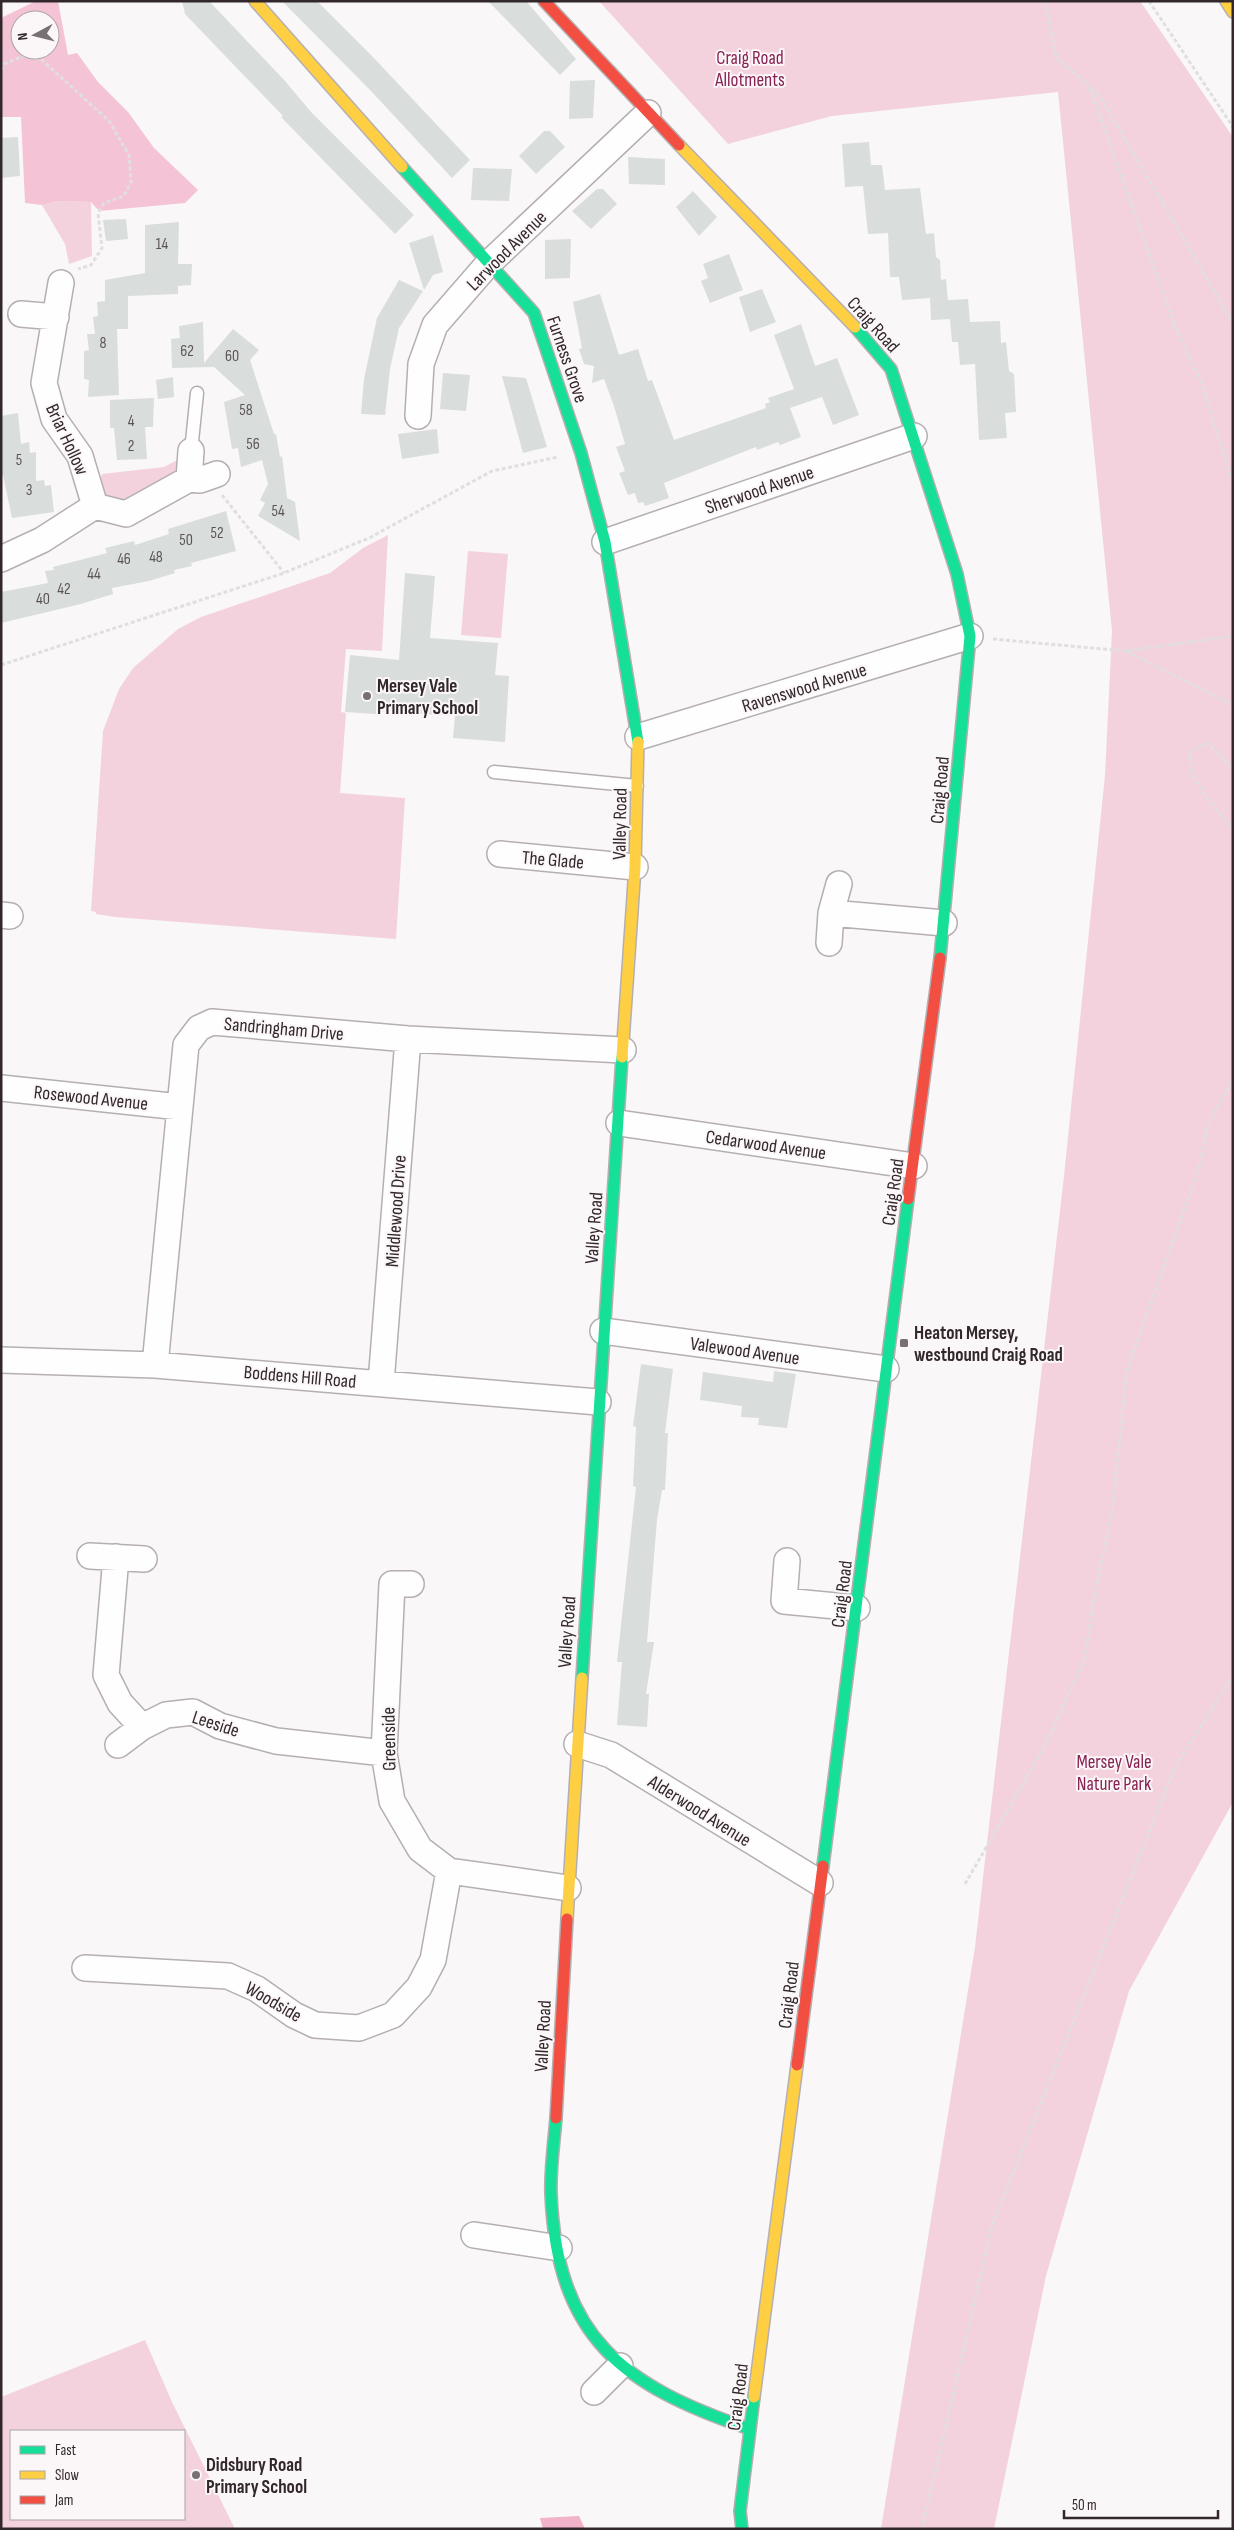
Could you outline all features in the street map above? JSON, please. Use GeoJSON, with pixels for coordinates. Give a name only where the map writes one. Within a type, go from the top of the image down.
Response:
{"type":"FeatureCollection","features":[{"type":"Feature","properties":{"kind":"main road","name":"Furness Grove"},"geometry":{"type":"LineString","coordinates":[[255,1],[488,264],[534,312],[581,453],[605,542],[638,736]]}},
{"type":"Feature","properties":{"kind":"main road","name":"Craig Road"},"geometry":{"type":"LineString","coordinates":[[544,1],[648,114],[859,332],[891,369],[957,574],[970,636],[944,923],[750,2429],[740,2512],[742,2529]]}},
{"type":"Feature","properties":{"kind":"main road"},"geometry":{"type":"LineString","coordinates":[[1226,1],[1233,12]]}},
{"type":"Feature","properties":{"kind":"main road","name":"Valley Road"},"geometry":{"type":"LineString","coordinates":[[638,736],[635,866],[598,1402],[550,2194],[560,2261],[574,2305],[600,2344],[620,2366],[654,2391],[690,2409],[750,2429]]}},
{"type":"Feature","properties":{"kind":"street","name":"Larwood Avenue"},"geometry":{"type":"LineString","coordinates":[[418,416],[421,364],[435,325],[488,264],[648,114]]}},
{"type":"Feature","properties":{"kind":"street","name":"Briar Hollow"},"geometry":{"type":"LineString","coordinates":[[61,283],[44,383],[54,419],[80,456],[95,506]]}},
{"type":"Feature","properties":{"kind":"street"},"geometry":{"type":"LineString","coordinates":[[21,314],[56,317]]}},
{"type":"Feature","properties":{"kind":"street","name":"Sherwood Avenue"},"geometry":{"type":"LineString","coordinates":[[605,542],[914,436]]}},
{"type":"Feature","properties":{"kind":"street"},"geometry":{"type":"LineString","coordinates":[[1,559],[42,540],[95,506],[126,514],[204,477],[191,451]]}},
{"type":"Feature","properties":{"kind":"street","name":"Ravenswood Avenue"},"geometry":{"type":"LineString","coordinates":[[638,736],[970,636]]}},
{"type":"Feature","properties":{"kind":"street","name":"The Glade"},"geometry":{"type":"LineString","coordinates":[[500,854],[635,866]]}},
{"type":"Feature","properties":{"kind":"street"},"geometry":{"type":"LineString","coordinates":[[829,943],[832,913],[839,884]]}},
{"type":"Feature","properties":{"kind":"street"},"geometry":{"type":"LineString","coordinates":[[832,913],[944,923]]}},
{"type":"Feature","properties":{"kind":"street","name":"Sandringham Drive"},"geometry":{"type":"LineString","coordinates":[[155,1365],[186,1045],[199,1028],[212,1022],[408,1039],[623,1050]]}},
{"type":"Feature","properties":{"kind":"street","name":"Middlewood Drive"},"geometry":{"type":"LineString","coordinates":[[381,1383],[408,1039]]}},
{"type":"Feature","properties":{"kind":"street","name":"Rosewood Avenue"},"geometry":{"type":"LineString","coordinates":[[1,1088],[180,1107]]}},
{"type":"Feature","properties":{"kind":"street","name":"Cedarwood Avenue"},"geometry":{"type":"LineString","coordinates":[[618,1123],[914,1166]]}},
{"type":"Feature","properties":{"kind":"street","name":"Valewood Avenue"},"geometry":{"type":"LineString","coordinates":[[603,1331],[886,1369]]}},
{"type":"Feature","properties":{"kind":"street","name":"Boddens Hill Road"},"geometry":{"type":"LineString","coordinates":[[1,1360],[155,1365],[598,1402]]}},
{"type":"Feature","properties":{"kind":"street"},"geometry":{"type":"LineString","coordinates":[[90,1556],[144,1559]]}},
{"type":"Feature","properties":{"kind":"street"},"geometry":{"type":"LineString","coordinates":[[116,1557],[106,1675],[120,1703],[142,1727]]}},
{"type":"Feature","properties":{"kind":"street"},"geometry":{"type":"LineString","coordinates":[[787,1561],[784,1601],[857,1608]]}},
{"type":"Feature","properties":{"kind":"street","name":"Greenside"},"geometry":{"type":"LineString","coordinates":[[402,1584],[384,1753],[392,1801],[420,1849],[449,1871],[568,1888]]}},
{"type":"Feature","properties":{"kind":"street","name":"Leeside"},"geometry":{"type":"LineString","coordinates":[[118,1745],[142,1727],[166,1714],[193,1712],[220,1726],[276,1742],[384,1753]]}},
{"type":"Feature","properties":{"kind":"street","name":"Alderwood Avenue"},"geometry":{"type":"LineString","coordinates":[[577,1744],[611,1755],[820,1883]]}},
{"type":"Feature","properties":{"kind":"street","name":"Woodside"},"geometry":{"type":"LineString","coordinates":[[85,1968],[228,1976],[257,1989],[294,2015],[315,2025],[359,2028],[393,2015],[419,1987],[433,1960],[449,1871]]}},
{"type":"Feature","properties":{"kind":"street"},"geometry":{"type":"LineString","coordinates":[[474,2235],[559,2248]]}},
{"type":"Feature","properties":{"kind":"street"},"geometry":{"type":"LineString","coordinates":[[594,2392],[620,2366]]}},
{"type":"Feature","properties":{"kind":"lane"},"geometry":{"type":"LineString","coordinates":[[191,451],[197,393]]}},
{"type":"Feature","properties":{"kind":"lane"},"geometry":{"type":"LineString","coordinates":[[494,772],[637,786]]}},
{"type":"Feature","properties":{"kind":"path"},"geometry":{"type":"LineString","coordinates":[[1045,1],[1056,57],[1100,96],[1233,323]]}},
{"type":"Feature","properties":{"kind":"path"},"geometry":{"type":"LineString","coordinates":[[1149,1],[1233,127]]}},
{"type":"Feature","properties":{"kind":"path"},"geometry":{"type":"LineString","coordinates":[[1,70],[4,64],[23,56],[42,60],[109,121],[129,154],[131,182],[124,196],[104,203],[98,214],[102,248],[90,265],[71,271],[61,283]]}},
{"type":"Feature","properties":{"kind":"path"},"geometry":{"type":"LineString","coordinates":[[1090,88],[1176,329],[1202,384],[1233,484]]}},
{"type":"Feature","properties":{"kind":"path"},"geometry":{"type":"LineString","coordinates":[[1,665],[284,573],[369,538],[492,471],[516,464],[581,453]]}},
{"type":"Feature","properties":{"kind":"path"},"geometry":{"type":"LineString","coordinates":[[204,477],[284,573]]}},
{"type":"Feature","properties":{"kind":"path"},"geometry":{"type":"LineString","coordinates":[[970,636],[1125,651],[1233,636]]}},
{"type":"Feature","properties":{"kind":"path"},"geometry":{"type":"LineString","coordinates":[[1125,651],[1233,705]]}},
{"type":"Feature","properties":{"kind":"path"},"geometry":{"type":"LineString","coordinates":[[1233,767],[1207,743],[1190,752],[1189,763],[1200,786],[1233,830]]}},
{"type":"Feature","properties":{"kind":"path"},"geometry":{"type":"LineString","coordinates":[[965,1884],[1045,1746],[1085,1658],[1092,1609],[1112,1512],[1127,1370],[1199,1168],[1208,1124],[1233,1080]]}},
{"type":"Feature","properties":{"kind":"path"},"geometry":{"type":"LineString","coordinates":[[922,2529],[992,2226],[1175,1767],[1233,1676]]}},
{"type":"Feature","properties":{"kind":"green space","name":"Mersey Vale Nature Park"},"geometry":{"type":"Polygon","coordinates":[[[599,1],[1140,1],[1233,137],[1233,1802],[1129,1991],[1046,2276],[994,2529],[881,2529],[975,1947],[1064,1176],[1105,775],[1112,631],[1058,92],[832,116],[728,144],[599,1]]]}},
{"type":"Feature","properties":{"kind":"green space"},"geometry":{"type":"Polygon","coordinates":[[[58,201],[91,202],[92,256],[69,264],[65,244],[42,205],[58,201]]]}},
{"type":"Feature","properties":{"kind":"green space"},"geometry":{"type":"Polygon","coordinates":[[[183,457],[183,469],[128,505],[107,499],[99,483],[102,474],[164,467],[183,457]]]}},
{"type":"Feature","properties":{"kind":"green space"},"geometry":{"type":"Polygon","coordinates":[[[388,535],[382,651],[346,649],[341,712],[346,713],[340,793],[405,798],[396,939],[115,917],[96,914],[96,912],[91,911],[103,731],[119,689],[133,668],[178,629],[201,617],[330,573],[363,548],[388,535]]]}},
{"type":"Feature","properties":{"kind":"green space"},"geometry":{"type":"Polygon","coordinates":[[[468,551],[508,554],[501,638],[461,635],[468,551]]]}},
{"type":"Feature","properties":{"kind":"green space","name":"Didsbury Road Primary School"},"geometry":{"type":"Polygon","coordinates":[[[145,2340],[172,2402],[235,2529],[1,2529],[1,2397],[145,2340]]]}},
{"type":"Feature","properties":{"kind":"shaded area"},"geometry":{"type":"Polygon","coordinates":[[[36,1],[58,1],[60,10],[17,10],[36,1]]]}},
{"type":"Feature","properties":{"kind":"shaded area"},"geometry":{"type":"Polygon","coordinates":[[[60,12],[68,55],[77,53],[98,82],[128,112],[154,148],[198,190],[185,203],[99,211],[91,202],[58,201],[42,205],[25,203],[21,117],[1,117],[1,18],[10,14],[10,60],[60,60],[60,12]]]}},
{"type":"Feature","properties":{"kind":"shaded area"},"geometry":{"type":"Polygon","coordinates":[[[579,2516],[585,2529],[543,2529],[540,2518],[579,2516]]]}},
{"type":"Feature","properties":{"kind":"building"},"geometry":{"type":"Polygon","coordinates":[[[182,1],[209,1],[285,81],[311,112],[414,215],[395,234],[281,117],[283,116],[185,14],[182,1]]]}},
{"type":"Feature","properties":{"kind":"building"},"geometry":{"type":"Polygon","coordinates":[[[282,1],[317,1],[470,160],[452,178],[371,91],[282,1]]]}},
{"type":"Feature","properties":{"kind":"building"},"geometry":{"type":"Polygon","coordinates":[[[488,1],[526,1],[576,59],[560,75],[488,1]]]}},
{"type":"Feature","properties":{"kind":"building"},"geometry":{"type":"Polygon","coordinates":[[[595,80],[593,118],[569,119],[570,81],[595,80]]]}},
{"type":"Feature","properties":{"kind":"building"},"geometry":{"type":"Polygon","coordinates":[[[544,131],[550,131],[565,147],[536,174],[519,156],[544,131]]]}},
{"type":"Feature","properties":{"kind":"building"},"geometry":{"type":"Polygon","coordinates":[[[18,137],[20,176],[1,178],[1,138],[18,137]]]}},
{"type":"Feature","properties":{"kind":"building"},"geometry":{"type":"Polygon","coordinates":[[[869,142],[871,165],[882,165],[885,190],[920,188],[926,234],[934,233],[936,257],[940,260],[941,280],[946,279],[948,300],[968,299],[970,322],[1000,321],[1001,343],[1006,342],[1009,371],[1014,374],[1016,412],[1005,413],[1007,438],[979,440],[975,364],[960,365],[958,342],[952,342],[950,319],[931,320],[930,298],[902,300],[899,277],[890,277],[888,233],[868,234],[863,186],[845,187],[842,144],[869,142]]]}},
{"type":"Feature","properties":{"kind":"building"},"geometry":{"type":"Polygon","coordinates":[[[628,157],[665,159],[665,185],[629,184],[628,157]]]}},
{"type":"Feature","properties":{"kind":"building"},"geometry":{"type":"Polygon","coordinates":[[[473,168],[512,169],[509,201],[471,200],[473,168]]]}},
{"type":"Feature","properties":{"kind":"building"},"geometry":{"type":"Polygon","coordinates":[[[597,189],[603,189],[617,204],[591,229],[572,211],[597,189]]]}},
{"type":"Feature","properties":{"kind":"building"},"geometry":{"type":"Polygon","coordinates":[[[693,191],[717,217],[699,236],[676,207],[693,191]]]}},
{"type":"Feature","properties":{"kind":"building"},"geometry":{"type":"Polygon","coordinates":[[[126,219],[128,239],[106,241],[103,220],[126,219]]]}},
{"type":"Feature","properties":{"kind":"building"},"geometry":{"type":"Polygon","coordinates":[[[179,222],[178,264],[192,264],[191,285],[178,286],[178,294],[128,296],[128,329],[117,329],[119,395],[88,397],[89,380],[84,379],[84,351],[89,350],[87,334],[95,334],[93,317],[98,316],[97,302],[105,301],[105,280],[145,273],[145,225],[179,222]]]}},
{"type":"Feature","properties":{"kind":"building"},"geometry":{"type":"Polygon","coordinates":[[[433,235],[443,272],[433,275],[424,290],[409,243],[433,235]]]}},
{"type":"Feature","properties":{"kind":"building"},"geometry":{"type":"Polygon","coordinates":[[[571,239],[570,278],[545,279],[545,240],[571,239]]]}},
{"type":"Feature","properties":{"kind":"building"},"geometry":{"type":"Polygon","coordinates":[[[729,254],[743,290],[710,303],[701,281],[708,278],[703,264],[729,254]]]}},
{"type":"Feature","properties":{"kind":"building"},"geometry":{"type":"Polygon","coordinates":[[[399,280],[423,291],[399,328],[390,369],[385,415],[361,414],[364,379],[377,318],[399,280]]]}},
{"type":"Feature","properties":{"kind":"building"},"geometry":{"type":"Polygon","coordinates":[[[762,289],[776,322],[750,332],[739,297],[762,289]]]}},
{"type":"Feature","properties":{"kind":"building"},"geometry":{"type":"Polygon","coordinates":[[[600,294],[619,355],[638,349],[648,381],[652,380],[674,440],[766,408],[765,404],[770,402],[768,398],[794,389],[774,335],[801,324],[815,366],[837,358],[859,415],[833,425],[822,397],[790,408],[801,437],[780,445],[778,442],[757,450],[756,447],[664,483],[669,498],[645,506],[643,502],[638,503],[635,493],[628,495],[619,473],[625,471],[616,447],[625,444],[604,379],[592,383],[594,366],[584,364],[579,349],[582,348],[573,302],[600,294]]]}},
{"type":"Feature","properties":{"kind":"building"},"geometry":{"type":"Polygon","coordinates":[[[203,322],[204,363],[233,329],[259,350],[250,360],[274,434],[276,434],[280,457],[282,456],[287,498],[295,502],[300,541],[258,516],[265,503],[260,500],[268,484],[262,460],[241,467],[238,448],[232,449],[224,402],[245,395],[214,367],[172,368],[171,339],[180,338],[179,326],[203,322]]]}},
{"type":"Feature","properties":{"kind":"building"},"geometry":{"type":"Polygon","coordinates":[[[443,373],[470,375],[466,411],[440,409],[443,373]]]}},
{"type":"Feature","properties":{"kind":"building"},"geometry":{"type":"Polygon","coordinates":[[[502,376],[526,378],[547,447],[523,453],[502,376]]]}},
{"type":"Feature","properties":{"kind":"building"},"geometry":{"type":"Polygon","coordinates":[[[173,377],[174,397],[158,399],[156,380],[173,377]]]}},
{"type":"Feature","properties":{"kind":"building"},"geometry":{"type":"Polygon","coordinates":[[[154,398],[153,427],[145,427],[147,459],[117,460],[114,428],[110,428],[110,400],[154,398]]]}},
{"type":"Feature","properties":{"kind":"building"},"geometry":{"type":"Polygon","coordinates":[[[18,413],[21,444],[29,442],[30,453],[36,452],[36,481],[44,480],[45,486],[51,485],[54,512],[12,518],[3,475],[1,476],[1,416],[18,413]]]}},
{"type":"Feature","properties":{"kind":"building"},"geometry":{"type":"Polygon","coordinates":[[[437,429],[439,453],[402,459],[398,434],[437,429]]]}},
{"type":"Feature","properties":{"kind":"building"},"geometry":{"type":"Polygon","coordinates":[[[226,511],[236,551],[191,563],[192,566],[174,570],[175,573],[149,581],[112,588],[113,594],[81,604],[1,623],[1,592],[48,583],[45,571],[54,570],[53,567],[107,553],[105,548],[134,541],[135,545],[169,534],[168,529],[226,511]]]}},
{"type":"Feature","properties":{"kind":"building"},"geometry":{"type":"Polygon","coordinates":[[[405,573],[435,576],[430,638],[498,643],[495,675],[509,676],[505,742],[453,738],[455,716],[376,711],[376,714],[345,712],[350,655],[399,660],[405,573]]]}},
{"type":"Feature","properties":{"kind":"building"},"geometry":{"type":"Polygon","coordinates":[[[641,1364],[673,1369],[665,1433],[668,1433],[665,1490],[662,1490],[657,1520],[647,1642],[654,1642],[646,1694],[649,1694],[647,1727],[617,1725],[622,1662],[617,1662],[636,1487],[633,1486],[636,1427],[633,1426],[641,1364]]]}},
{"type":"Feature","properties":{"kind":"building"},"geometry":{"type":"Polygon","coordinates":[[[774,1371],[796,1374],[787,1428],[758,1425],[759,1418],[741,1417],[742,1406],[700,1400],[703,1372],[773,1382],[774,1371]]]}},
{"type":"Feature","properties":{"kind":"traffic: fast"},"geometry":{"type":"LineString","coordinates":[[402,167],[534,313],[581,453],[605,542],[638,742]]}},
{"type":"Feature","properties":{"kind":"traffic: fast"},"geometry":{"type":"LineString","coordinates":[[855,327],[891,369],[957,574],[970,636],[940,958]]}},
{"type":"Feature","properties":{"kind":"traffic: fast"},"geometry":{"type":"LineString","coordinates":[[582,1678],[622,1057]]}},
{"type":"Feature","properties":{"kind":"traffic: fast"},"geometry":{"type":"LineString","coordinates":[[823,1866],[908,1199]]}},
{"type":"Feature","properties":{"kind":"traffic: fast"},"geometry":{"type":"LineString","coordinates":[[556,2118],[551,2185],[556,2244],[567,2285],[583,2320],[605,2349],[633,2374],[666,2394],[705,2412],[750,2429]]}},
{"type":"Feature","properties":{"kind":"traffic: fast"},"geometry":{"type":"LineString","coordinates":[[742,2529],[740,2511],[754,2397]]}},
{"type":"Feature","properties":{"kind":"traffic: slow"},"geometry":{"type":"LineString","coordinates":[[255,1],[402,167]]}},
{"type":"Feature","properties":{"kind":"traffic: slow"},"geometry":{"type":"LineString","coordinates":[[1226,1],[1233,12]]}},
{"type":"Feature","properties":{"kind":"traffic: slow"},"geometry":{"type":"LineString","coordinates":[[679,145],[855,327]]}},
{"type":"Feature","properties":{"kind":"traffic: slow"},"geometry":{"type":"LineString","coordinates":[[622,1057],[635,867],[638,742]]}},
{"type":"Feature","properties":{"kind":"traffic: slow"},"geometry":{"type":"LineString","coordinates":[[567,1919],[582,1678]]}},
{"type":"Feature","properties":{"kind":"traffic: slow"},"geometry":{"type":"LineString","coordinates":[[754,2397],[797,2065]]}},
{"type":"Feature","properties":{"kind":"traffic: jam"},"geometry":{"type":"LineString","coordinates":[[544,1],[679,145]]}},
{"type":"Feature","properties":{"kind":"traffic: jam"},"geometry":{"type":"LineString","coordinates":[[908,1199],[940,958]]}},
{"type":"Feature","properties":{"kind":"traffic: jam"},"geometry":{"type":"LineString","coordinates":[[797,2065],[823,1866]]}},
{"type":"Feature","properties":{"kind":"traffic: jam"},"geometry":{"type":"LineString","coordinates":[[556,2118],[567,1919]]}},
{"type":"Feature","properties":{"kind":"place","name":"Mersey Vale Primary School"},"geometry":{"type":"Point","coordinates":[367,696]}},
{"type":"Feature","properties":{"kind":"place","name":"Heaton Mersey, westbound Craig Road"},"geometry":{"type":"Point","coordinates":[904,1343]}},
{"type":"Feature","properties":{"kind":"place","name":"Didsbury Road Primary School"},"geometry":{"type":"Point","coordinates":[196,2475]}},
{"type":"Feature","properties":{"kind":"park label","name":"Craig Road Allotments"},"geometry":{"type":"Point","coordinates":[750,68]}}]}
